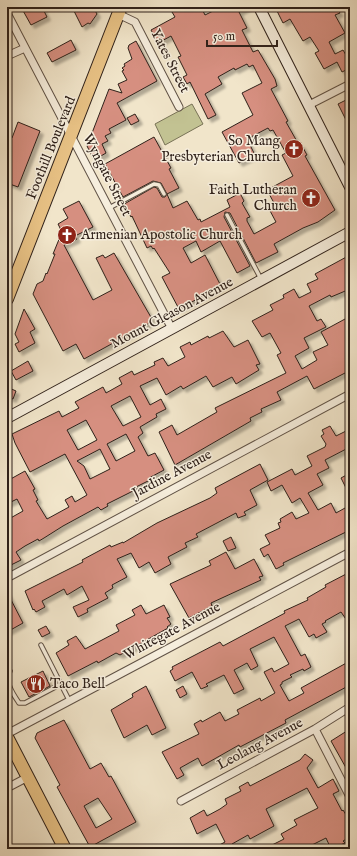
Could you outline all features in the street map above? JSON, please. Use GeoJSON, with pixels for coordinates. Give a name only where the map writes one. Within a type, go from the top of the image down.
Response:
{"type":"FeatureCollection","features":[{"type":"Feature","properties":{"kind":"main road","name":"Foothill Boulevard"},"geometry":{"type":"LineString","coordinates":[[7,299],[120,10]]}},
{"type":"Feature","properties":{"kind":"main road"},"geometry":{"type":"LineString","coordinates":[[7,737],[65,849]]}},
{"type":"Feature","properties":{"kind":"street"},"geometry":{"type":"LineString","coordinates":[[259,7],[350,187]]}},
{"type":"Feature","properties":{"kind":"street","name":"Yates Street"},"geometry":{"type":"LineString","coordinates":[[120,10],[135,22],[179,107]]}},
{"type":"Feature","properties":{"kind":"street","name":"Wyngate Street"},"geometry":{"type":"LineString","coordinates":[[7,13],[172,329]]}},
{"type":"Feature","properties":{"kind":"street"},"geometry":{"type":"LineString","coordinates":[[7,56],[25,48]]}},
{"type":"Feature","properties":{"kind":"street"},"geometry":{"type":"LineString","coordinates":[[309,105],[350,84]]}},
{"type":"Feature","properties":{"kind":"street","name":"Mount Gleason Avenue"},"geometry":{"type":"LineString","coordinates":[[7,418],[350,232]]}},
{"type":"Feature","properties":{"kind":"street","name":"Jardine Avenue"},"geometry":{"type":"LineString","coordinates":[[7,578],[350,394]]}},
{"type":"Feature","properties":{"kind":"street","name":"Whitegate Avenue"},"geometry":{"type":"LineString","coordinates":[[7,734],[350,552]]}},
{"type":"Feature","properties":{"kind":"street","name":"Leolang Avenue"},"geometry":{"type":"LineString","coordinates":[[181,801],[315,729],[350,707]]}},
{"type":"Feature","properties":{"kind":"street"},"geometry":{"type":"LineString","coordinates":[[315,729],[350,796]]}},
{"type":"Feature","properties":{"kind":"street"},"geometry":{"type":"LineString","coordinates":[[7,788],[28,777]]}},
{"type":"Feature","properties":{"kind":"lane"},"geometry":{"type":"LineString","coordinates":[[109,208],[154,184],[159,185],[164,194]]}},
{"type":"Feature","properties":{"kind":"lane"},"geometry":{"type":"LineString","coordinates":[[227,215],[261,280]]}},
{"type":"Feature","properties":{"kind":"lane"},"geometry":{"type":"LineString","coordinates":[[41,645],[69,700]]}},
{"type":"Feature","properties":{"kind":"lane"},"geometry":{"type":"LineString","coordinates":[[10,671],[8,681],[19,703],[25,703],[61,684]]}},
{"type":"Feature","properties":{"kind":"green space"},"geometry":{"type":"Polygon","coordinates":[[[192,104],[203,124],[165,145],[155,124],[192,104]]]}},
{"type":"Feature","properties":{"kind":"building"},"geometry":{"type":"Polygon","coordinates":[[[21,7],[42,7],[47,17],[31,25],[21,7]]]}},
{"type":"Feature","properties":{"kind":"building"},"geometry":{"type":"Polygon","coordinates":[[[72,7],[93,7],[97,14],[90,24],[88,23],[82,27],[72,7]]]}},
{"type":"Feature","properties":{"kind":"building"},"geometry":{"type":"Polygon","coordinates":[[[169,7],[201,7],[205,15],[221,7],[248,7],[239,12],[247,28],[242,30],[253,52],[258,50],[275,79],[277,86],[271,89],[288,121],[286,122],[299,145],[301,144],[307,155],[305,156],[335,210],[318,222],[303,228],[274,244],[278,252],[256,263],[230,213],[225,212],[224,217],[250,266],[237,273],[220,241],[201,252],[196,241],[183,248],[191,263],[205,255],[221,286],[179,309],[162,277],[170,273],[154,248],[153,249],[151,246],[147,248],[132,216],[131,217],[124,205],[154,187],[157,188],[162,197],[165,197],[167,194],[173,208],[187,201],[198,220],[200,219],[201,222],[230,207],[227,200],[240,193],[244,201],[242,203],[250,217],[247,218],[247,221],[254,234],[276,222],[268,207],[274,203],[267,190],[293,176],[282,155],[286,153],[273,130],[270,131],[268,128],[247,139],[255,155],[239,163],[222,132],[253,115],[242,93],[262,83],[253,65],[249,67],[247,64],[235,70],[234,68],[218,77],[222,84],[205,94],[216,115],[208,119],[190,82],[187,84],[183,77],[187,75],[178,57],[181,56],[171,36],[158,43],[151,30],[175,17],[169,7]]]}},
{"type":"Feature","properties":{"kind":"building"},"geometry":{"type":"Polygon","coordinates":[[[284,7],[336,7],[340,13],[335,15],[345,33],[329,42],[335,54],[343,50],[350,62],[350,68],[342,72],[337,62],[324,69],[315,53],[319,51],[310,37],[303,41],[290,19],[283,23],[277,11],[284,7]]]}},
{"type":"Feature","properties":{"kind":"building"},"geometry":{"type":"Polygon","coordinates":[[[71,40],[76,50],[52,62],[47,53],[71,40]]]}},
{"type":"Feature","properties":{"kind":"building"},"geometry":{"type":"Polygon","coordinates":[[[136,41],[157,81],[117,103],[126,120],[109,129],[111,133],[105,136],[108,141],[102,144],[106,153],[94,160],[87,146],[109,89],[122,93],[118,84],[127,80],[122,68],[125,66],[124,64],[132,59],[128,48],[129,45],[136,41]]]}},
{"type":"Feature","properties":{"kind":"building"},"geometry":{"type":"Polygon","coordinates":[[[350,98],[350,128],[338,104],[350,98]]]}},
{"type":"Feature","properties":{"kind":"building"},"geometry":{"type":"Polygon","coordinates":[[[135,114],[139,121],[131,125],[127,118],[135,114]]]}},
{"type":"Feature","properties":{"kind":"building"},"geometry":{"type":"Polygon","coordinates":[[[18,122],[40,131],[18,187],[7,183],[7,136],[12,138],[18,122]]]}},
{"type":"Feature","properties":{"kind":"building"},"geometry":{"type":"Polygon","coordinates":[[[154,137],[171,168],[169,169],[179,188],[167,194],[161,183],[153,181],[123,197],[105,164],[154,137]]]}},
{"type":"Feature","properties":{"kind":"building"},"geometry":{"type":"Polygon","coordinates":[[[79,201],[93,227],[75,236],[77,239],[64,245],[93,300],[112,290],[96,258],[103,255],[105,258],[114,253],[152,319],[148,324],[84,359],[76,344],[63,351],[33,294],[37,284],[43,281],[46,273],[47,274],[55,254],[53,254],[62,232],[58,224],[68,218],[63,209],[79,201]]]}},
{"type":"Feature","properties":{"kind":"building"},"geometry":{"type":"Polygon","coordinates":[[[350,255],[350,272],[347,274],[350,279],[350,289],[331,297],[330,295],[309,306],[317,321],[321,319],[326,327],[304,338],[309,348],[295,356],[302,369],[317,360],[313,352],[328,345],[321,332],[345,319],[350,328],[350,382],[345,373],[314,389],[307,376],[277,392],[281,400],[261,409],[262,412],[250,418],[251,421],[175,465],[159,432],[172,425],[177,435],[217,412],[215,408],[286,373],[277,355],[281,353],[270,333],[262,337],[252,321],[273,310],[270,305],[284,298],[283,295],[294,289],[299,298],[311,292],[307,284],[318,279],[315,274],[350,255]]]}},
{"type":"Feature","properties":{"kind":"building"},"geometry":{"type":"Polygon","coordinates":[[[24,309],[35,329],[30,332],[35,343],[19,352],[15,344],[19,342],[15,334],[24,309]]]}},
{"type":"Feature","properties":{"kind":"building"},"geometry":{"type":"Polygon","coordinates":[[[223,331],[234,347],[248,340],[260,364],[256,365],[259,370],[236,384],[232,377],[213,387],[206,376],[183,389],[181,386],[166,395],[157,378],[140,386],[150,405],[161,399],[166,409],[156,414],[157,417],[140,427],[143,433],[138,437],[148,456],[155,453],[164,470],[149,478],[150,480],[136,487],[137,489],[107,504],[108,506],[101,510],[98,507],[39,541],[38,539],[25,546],[16,552],[21,560],[7,567],[7,520],[23,511],[17,499],[7,504],[7,481],[25,471],[35,489],[33,490],[38,500],[36,501],[47,519],[69,507],[65,500],[72,496],[75,502],[87,495],[65,454],[30,472],[12,434],[59,411],[62,417],[79,408],[75,402],[103,387],[106,393],[122,384],[119,378],[132,371],[134,375],[155,365],[154,362],[163,358],[168,366],[185,357],[180,347],[190,342],[191,345],[208,336],[209,338],[223,331]],[[130,396],[111,406],[123,426],[141,417],[130,396]],[[86,420],[67,430],[78,450],[97,440],[86,420]],[[126,434],[107,444],[116,461],[135,451],[126,434]],[[100,449],[77,461],[84,466],[90,479],[110,469],[100,449]]]}},
{"type":"Feature","properties":{"kind":"building"},"geometry":{"type":"Polygon","coordinates":[[[28,361],[33,371],[16,380],[11,371],[28,361]]]}},
{"type":"Feature","properties":{"kind":"building"},"geometry":{"type":"Polygon","coordinates":[[[7,387],[16,391],[13,399],[7,397],[7,387]]]}},
{"type":"Feature","properties":{"kind":"building"},"geometry":{"type":"Polygon","coordinates":[[[330,426],[336,436],[350,429],[350,447],[325,460],[329,468],[317,474],[323,485],[308,493],[318,510],[331,503],[336,513],[345,508],[348,513],[350,512],[350,530],[283,563],[284,565],[276,569],[268,554],[264,557],[260,549],[270,544],[265,535],[280,528],[278,523],[281,522],[280,519],[292,512],[296,519],[309,513],[300,498],[292,503],[282,485],[271,491],[267,482],[292,469],[295,475],[312,466],[307,456],[325,447],[326,444],[321,436],[324,434],[322,430],[330,426]]]}},
{"type":"Feature","properties":{"kind":"building"},"geometry":{"type":"Polygon","coordinates":[[[260,464],[268,480],[250,490],[257,505],[244,512],[246,515],[238,518],[236,513],[196,534],[198,537],[185,543],[187,547],[168,557],[171,564],[155,573],[149,562],[139,568],[131,553],[117,559],[127,577],[112,585],[113,588],[105,593],[108,598],[87,609],[88,612],[78,617],[73,607],[89,600],[82,586],[67,595],[64,589],[42,601],[45,607],[36,612],[34,609],[33,610],[25,591],[83,562],[82,560],[110,545],[111,547],[123,543],[157,523],[210,498],[217,493],[215,488],[260,464]]]}},
{"type":"Feature","properties":{"kind":"building"},"geometry":{"type":"Polygon","coordinates":[[[350,473],[350,496],[341,478],[350,473]]]}},
{"type":"Feature","properties":{"kind":"building"},"geometry":{"type":"Polygon","coordinates":[[[231,537],[236,548],[228,551],[223,541],[231,537]]]}},
{"type":"Feature","properties":{"kind":"building"},"geometry":{"type":"Polygon","coordinates":[[[226,552],[235,569],[254,559],[263,576],[259,577],[261,580],[211,603],[212,606],[189,618],[170,584],[211,565],[209,561],[226,552]]]}},
{"type":"Feature","properties":{"kind":"building"},"geometry":{"type":"Polygon","coordinates":[[[350,572],[350,625],[341,612],[322,624],[327,632],[316,638],[314,634],[309,637],[299,619],[285,626],[301,656],[305,654],[311,667],[304,671],[303,669],[290,675],[292,677],[282,682],[280,685],[289,701],[304,693],[301,688],[350,661],[350,685],[285,720],[286,723],[240,747],[239,745],[202,766],[198,758],[180,768],[184,775],[177,779],[162,752],[199,734],[194,724],[201,720],[202,722],[220,712],[225,721],[239,714],[237,710],[260,698],[261,701],[275,693],[264,672],[272,668],[274,672],[289,664],[274,637],[250,649],[258,666],[251,670],[247,663],[234,670],[244,689],[234,694],[224,675],[206,684],[208,686],[201,689],[192,672],[175,681],[170,671],[173,669],[172,667],[220,642],[223,646],[285,613],[284,611],[308,600],[307,598],[326,587],[325,585],[350,572]]]}},
{"type":"Feature","properties":{"kind":"building"},"geometry":{"type":"Polygon","coordinates":[[[7,592],[23,623],[7,632],[7,592]]]}},
{"type":"Feature","properties":{"kind":"building"},"geometry":{"type":"Polygon","coordinates":[[[141,605],[146,614],[164,605],[170,617],[167,618],[171,624],[167,627],[168,628],[120,655],[116,653],[98,663],[97,661],[68,676],[56,653],[69,645],[67,641],[76,636],[85,649],[119,631],[116,625],[135,615],[132,610],[141,605]]]}},
{"type":"Feature","properties":{"kind":"building"},"geometry":{"type":"Polygon","coordinates":[[[46,626],[50,633],[42,637],[38,630],[46,626]]]}},
{"type":"Feature","properties":{"kind":"building","name":"Taco Bell"},"geometry":{"type":"Polygon","coordinates":[[[43,671],[50,686],[29,697],[21,682],[43,671]]]}},
{"type":"Feature","properties":{"kind":"building"},"geometry":{"type":"Polygon","coordinates":[[[146,686],[166,728],[152,735],[147,725],[124,738],[111,710],[133,697],[132,694],[146,686]]]}},
{"type":"Feature","properties":{"kind":"building"},"geometry":{"type":"Polygon","coordinates":[[[183,686],[187,694],[180,698],[176,690],[183,686]]]}},
{"type":"Feature","properties":{"kind":"building"},"geometry":{"type":"Polygon","coordinates":[[[64,720],[90,769],[101,763],[109,777],[111,776],[136,822],[90,847],[57,787],[60,785],[35,738],[37,733],[64,720]],[[98,798],[84,806],[96,828],[112,819],[98,798]]]}},
{"type":"Feature","properties":{"kind":"building"},"geometry":{"type":"Polygon","coordinates":[[[350,729],[350,747],[346,749],[350,758],[350,775],[331,741],[350,729]]]}},
{"type":"Feature","properties":{"kind":"building"},"geometry":{"type":"Polygon","coordinates":[[[305,754],[313,760],[307,768],[318,788],[333,779],[339,791],[333,794],[342,811],[343,810],[348,818],[350,817],[350,837],[343,841],[345,843],[331,849],[326,838],[304,849],[264,849],[284,839],[281,834],[297,825],[294,820],[318,808],[307,788],[266,809],[274,826],[250,839],[248,835],[232,844],[235,849],[212,849],[225,842],[216,824],[197,834],[190,818],[204,810],[207,816],[220,809],[227,804],[225,799],[241,791],[239,787],[248,782],[250,786],[300,760],[305,754]]]}},
{"type":"Feature","properties":{"kind":"place","name":"So Mang Presbyterian Church"},"geometry":{"type":"Point","coordinates":[294,149]}},
{"type":"Feature","properties":{"kind":"place","name":"Faith Lutheran Church"},"geometry":{"type":"Point","coordinates":[311,198]}},
{"type":"Feature","properties":{"kind":"place","name":"Armenian Apostolic Church"},"geometry":{"type":"Point","coordinates":[67,235]}},
{"type":"Feature","properties":{"kind":"place","name":"Taco Bell"},"geometry":{"type":"Point","coordinates":[36,684]}}]}
